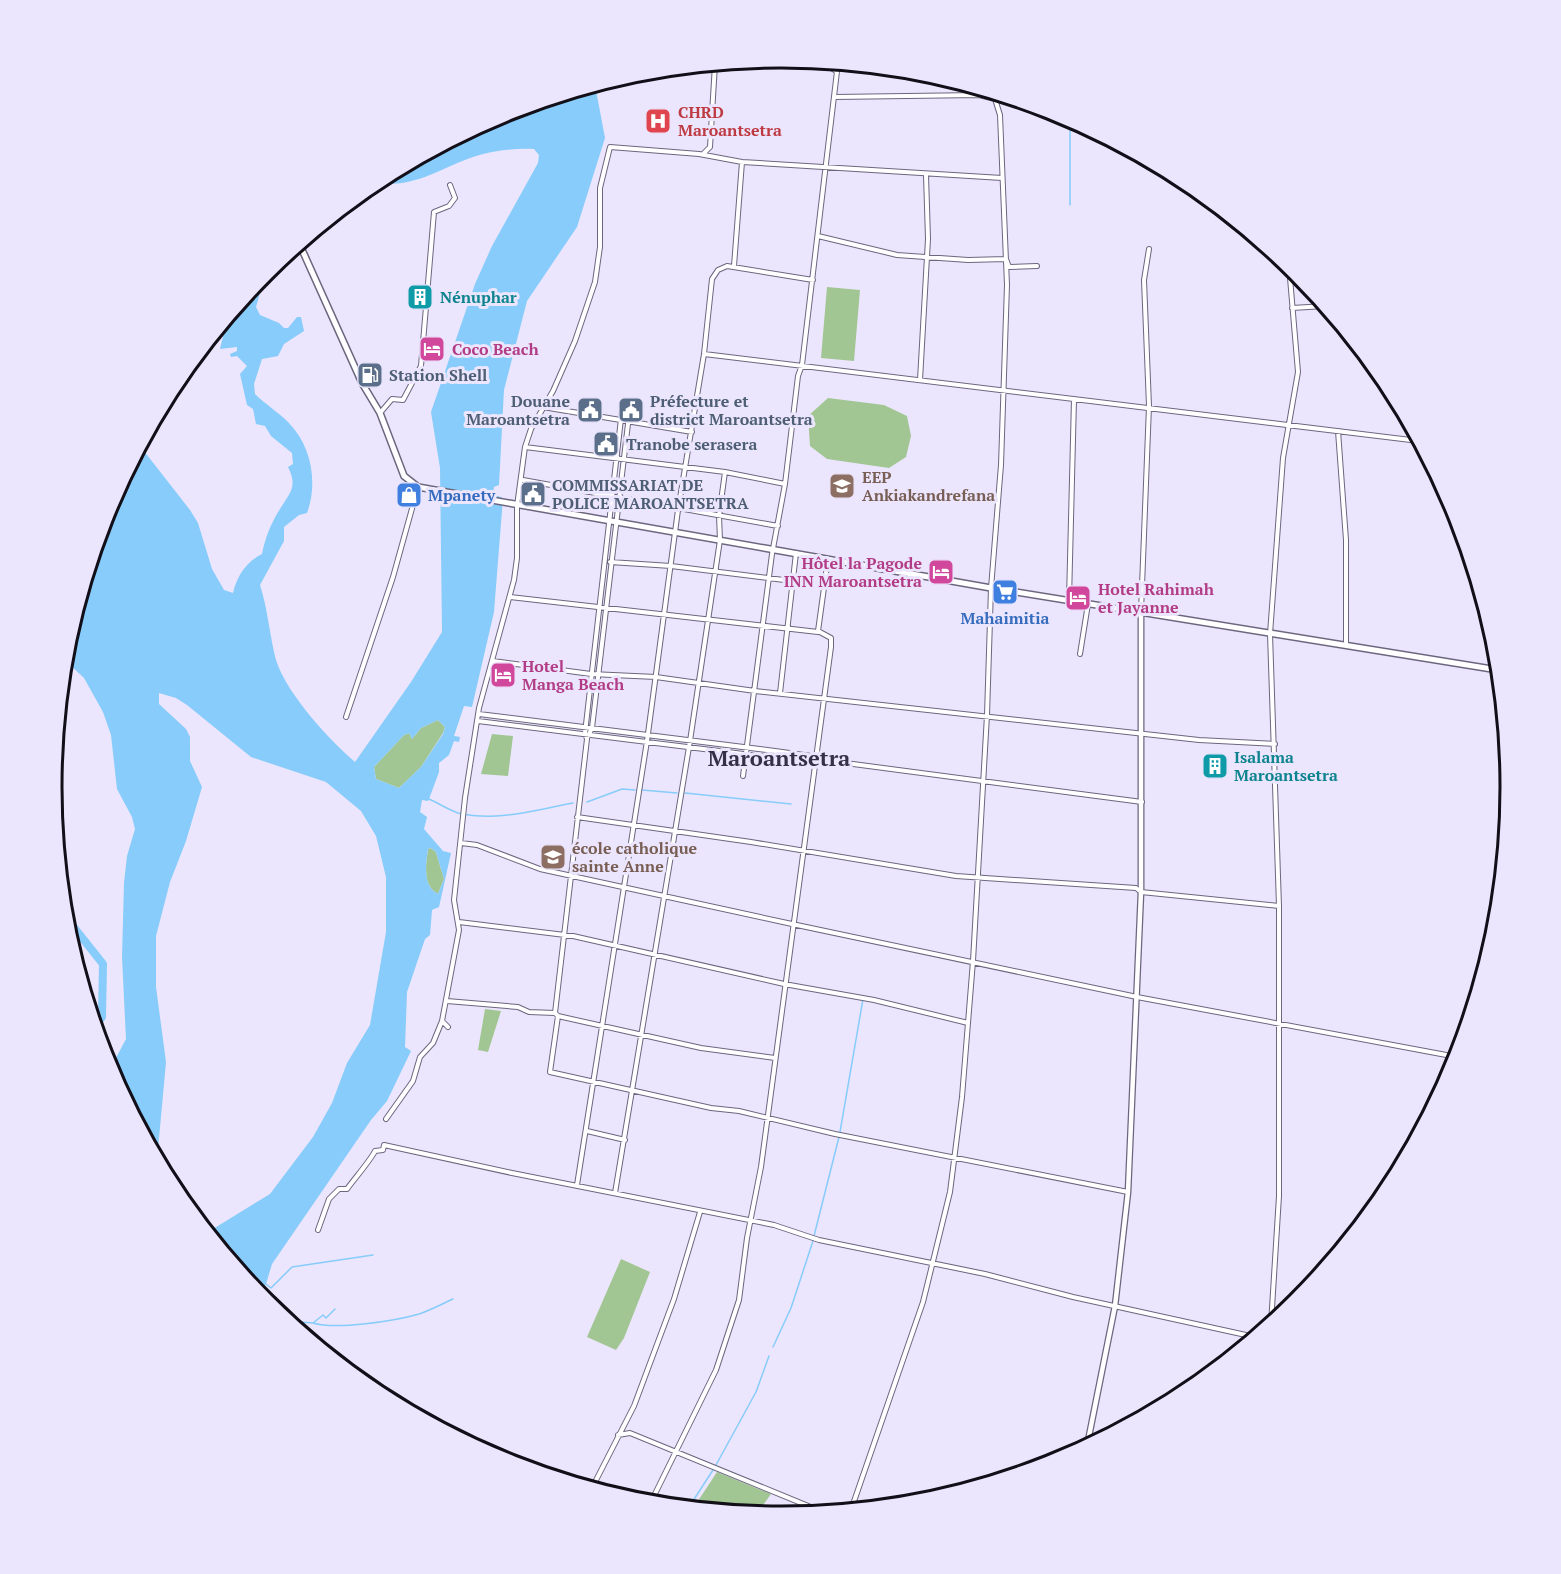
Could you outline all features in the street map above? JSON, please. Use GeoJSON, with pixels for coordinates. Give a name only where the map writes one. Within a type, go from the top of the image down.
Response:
{"type":"FeatureCollection","features":[{"type":"Feature","properties":{"kind":"main road"},"geometry":{"type":"LineString","coordinates":[[302,250],[362,383],[380,413],[404,476],[418,487],[504,504],[828,558],[991,588],[1489,669]]}},
{"type":"Feature","properties":{"kind":"street"},"geometry":{"type":"LineString","coordinates":[[699,154],[706,153],[710,147],[715,72]]}},
{"type":"Feature","properties":{"kind":"street"},"geometry":{"type":"LineString","coordinates":[[743,777],[773,549],[785,484],[798,376],[802,365],[836,72]]}},
{"type":"Feature","properties":{"kind":"street"},"geometry":{"type":"LineString","coordinates":[[834,97],[977,95]]}},
{"type":"Feature","properties":{"kind":"street"},"geometry":{"type":"LineString","coordinates":[[854,1502],[915,1329],[950,1192],[968,1023],[987,715],[991,588],[998,520],[1003,392],[1006,259],[999,113],[995,101]]}},
{"type":"Feature","properties":{"kind":"street"},"geometry":{"type":"LineString","coordinates":[[386,1119],[413,1081],[420,1057],[433,1043],[447,1000],[459,922],[454,900],[463,817],[479,714],[510,597],[517,558],[517,506],[523,480],[525,447],[531,429],[553,391],[595,282],[600,247],[600,188],[609,149],[613,146],[699,154],[742,162],[825,166],[926,175],[1002,177]]}},
{"type":"Feature","properties":{"kind":"street"},"geometry":{"type":"LineString","coordinates":[[734,266],[742,162]]}},
{"type":"Feature","properties":{"kind":"street"},"geometry":{"type":"LineString","coordinates":[[920,380],[927,256],[926,175]]}},
{"type":"Feature","properties":{"kind":"street"},"geometry":{"type":"LineString","coordinates":[[380,413],[392,399],[404,400],[421,366],[434,212],[449,206],[455,198],[450,185]]}},
{"type":"Feature","properties":{"kind":"street"},"geometry":{"type":"LineString","coordinates":[[818,236],[897,255],[1006,259]]}},
{"type":"Feature","properties":{"kind":"street"},"geometry":{"type":"LineString","coordinates":[[1089,1436],[1115,1306],[1128,1192],[1141,892],[1141,612],[1149,406],[1144,280],[1149,249]]}},
{"type":"Feature","properties":{"kind":"street"},"geometry":{"type":"LineString","coordinates":[[1006,259],[1010,267],[1037,266]]}},
{"type":"Feature","properties":{"kind":"street"},"geometry":{"type":"LineString","coordinates":[[577,1185],[648,735],[678,510],[704,354],[712,279],[722,267],[734,266],[813,280]]}},
{"type":"Feature","properties":{"kind":"street"},"geometry":{"type":"LineString","coordinates":[[1271,1313],[1279,1196],[1279,906],[1270,634],[1281,477],[1298,369],[1291,281]]}},
{"type":"Feature","properties":{"kind":"street"},"geometry":{"type":"LineString","coordinates":[[1292,308],[1315,307]]}},
{"type":"Feature","properties":{"kind":"street"},"geometry":{"type":"LineString","coordinates":[[704,354],[1003,392],[1149,406],[1409,440]]}},
{"type":"Feature","properties":{"kind":"street"},"geometry":{"type":"LineString","coordinates":[[1069,600],[1074,399]]}},
{"type":"Feature","properties":{"kind":"street"},"geometry":{"type":"LineString","coordinates":[[587,739],[592,728],[610,562],[612,522],[612,498],[620,459],[627,422],[629,403],[623,405],[621,420],[620,459],[618,499],[612,522],[598,607],[585,727],[587,739],[550,1072],[711,1108],[767,1117],[819,1130],[1128,1192]]}},
{"type":"Feature","properties":{"kind":"street"},"geometry":{"type":"LineString","coordinates":[[543,407],[692,432]]}},
{"type":"Feature","properties":{"kind":"street"},"geometry":{"type":"LineString","coordinates":[[1338,431],[1346,541],[1346,645]]}},
{"type":"Feature","properties":{"kind":"street"},"geometry":{"type":"LineString","coordinates":[[525,447],[685,466],[785,484]]}},
{"type":"Feature","properties":{"kind":"street"},"geometry":{"type":"LineString","coordinates":[[615,1192],[699,683],[720,540],[719,516],[725,472]]}},
{"type":"Feature","properties":{"kind":"street"},"geometry":{"type":"LineString","coordinates":[[523,480],[678,510],[778,526]]}},
{"type":"Feature","properties":{"kind":"street"},"geometry":{"type":"LineString","coordinates":[[346,717],[390,585],[418,487]]}},
{"type":"Feature","properties":{"kind":"street"},"geometry":{"type":"LineString","coordinates":[[780,693],[796,553]]}},
{"type":"Feature","properties":{"kind":"street"},"geometry":{"type":"LineString","coordinates":[[819,632],[828,558]]}},
{"type":"Feature","properties":{"kind":"street"},"geometry":{"type":"LineString","coordinates":[[610,562],[671,566],[792,581]]}},
{"type":"Feature","properties":{"kind":"street"},"geometry":{"type":"LineString","coordinates":[[510,597],[819,632],[828,635],[831,642],[783,984],[767,1117],[739,1300],[716,1370],[655,1495]]}},
{"type":"Feature","properties":{"kind":"street"},"geometry":{"type":"LineString","coordinates":[[1080,654],[1088,603]]}},
{"type":"Feature","properties":{"kind":"street"},"geometry":{"type":"LineString","coordinates":[[493,661],[591,674],[656,677],[755,691],[987,715],[1213,742],[1275,744]]}},
{"type":"Feature","properties":{"kind":"street"},"geometry":{"type":"LineString","coordinates":[[479,714],[746,750]]}},
{"type":"Feature","properties":{"kind":"street"},"geometry":{"type":"LineString","coordinates":[[478,721],[689,746],[811,756],[815,759],[1142,801]]}},
{"type":"Feature","properties":{"kind":"street"},"geometry":{"type":"LineString","coordinates":[[577,817],[978,878],[1136,888],[1141,892],[1279,906]]}},
{"type":"Feature","properties":{"kind":"street"},"geometry":{"type":"LineString","coordinates":[[461,843],[477,845],[530,866],[792,924],[1137,997],[1447,1055]]}},
{"type":"Feature","properties":{"kind":"street"},"geometry":{"type":"LineString","coordinates":[[459,922],[564,935],[783,984],[874,1000],[968,1023]]}},
{"type":"Feature","properties":{"kind":"street"},"geometry":{"type":"LineString","coordinates":[[447,1000],[518,1007],[529,1012],[556,1014],[701,1048],[775,1058]]}},
{"type":"Feature","properties":{"kind":"street"},"geometry":{"type":"LineString","coordinates":[[442,1021],[448,1027]]}},
{"type":"Feature","properties":{"kind":"street"},"geometry":{"type":"LineString","coordinates":[[587,1131],[625,1140]]}},
{"type":"Feature","properties":{"kind":"street"},"geometry":{"type":"LineString","coordinates":[[318,1230],[329,1198],[339,1189],[347,1189],[364,1163],[370,1161],[375,1151],[383,1150],[384,1145],[615,1192],[700,1212],[750,1220],[819,1240],[932,1263],[1246,1335]]}},
{"type":"Feature","properties":{"kind":"street"},"geometry":{"type":"LineString","coordinates":[[595,1482],[634,1406],[675,1299],[700,1212]]}},
{"type":"Feature","properties":{"kind":"street"},"geometry":{"type":"LineString","coordinates":[[618,1435],[630,1433],[806,1505]]}},
{"type":"Feature","properties":{"kind":"green space"},"geometry":{"type":"Polygon","coordinates":[[[827,287],[860,290],[854,361],[821,358],[827,287]]]}},
{"type":"Feature","properties":{"kind":"green space"},"geometry":{"type":"Polygon","coordinates":[[[828,398],[884,405],[907,416],[911,436],[906,457],[889,468],[827,459],[810,446],[808,416],[828,398]]]}},
{"type":"Feature","properties":{"kind":"green space"},"geometry":{"type":"Polygon","coordinates":[[[438,720],[445,727],[443,733],[421,767],[399,788],[376,779],[374,767],[404,735],[409,733],[412,739],[421,728],[438,720]]]}},
{"type":"Feature","properties":{"kind":"green space"},"geometry":{"type":"Polygon","coordinates":[[[492,734],[513,736],[508,776],[481,774],[492,734]]]}},
{"type":"Feature","properties":{"kind":"green space"},"geometry":{"type":"Polygon","coordinates":[[[431,848],[436,852],[444,879],[438,894],[429,886],[426,874],[428,849],[431,848]]]}},
{"type":"Feature","properties":{"kind":"green space"},"geometry":{"type":"Polygon","coordinates":[[[485,1009],[501,1011],[488,1052],[478,1050],[485,1009]]]}},
{"type":"Feature","properties":{"kind":"green space"},"geometry":{"type":"Polygon","coordinates":[[[621,1259],[650,1272],[624,1338],[616,1350],[587,1337],[621,1259]]]}},
{"type":"Feature","properties":{"kind":"green space"},"geometry":{"type":"Polygon","coordinates":[[[717,1472],[771,1494],[763,1505],[698,1501],[717,1472]]]}},
{"type":"Feature","properties":{"kind":"water"},"geometry":{"type":"Polygon","coordinates":[[[596,92],[605,138],[577,227],[527,301],[504,390],[499,485],[494,487],[493,494],[503,498],[494,612],[472,707],[464,706],[454,736],[460,737],[459,742],[454,741],[449,755],[439,763],[439,772],[428,801],[422,800],[420,812],[427,817],[424,829],[443,851],[451,853],[439,907],[432,910],[430,935],[425,939],[407,992],[405,1047],[411,1051],[387,1101],[371,1120],[272,1264],[264,1287],[213,1229],[270,1194],[313,1137],[332,1103],[347,1063],[370,1025],[386,932],[386,877],[376,836],[361,811],[326,782],[251,757],[187,705],[176,698],[159,693],[159,704],[186,729],[190,737],[190,761],[202,787],[186,841],[170,882],[156,936],[156,987],[166,1062],[158,1146],[115,1060],[126,1039],[122,957],[124,883],[127,856],[135,829],[132,817],[117,789],[111,735],[103,712],[84,678],[72,667],[86,601],[100,556],[116,512],[145,452],[198,523],[212,569],[224,590],[233,593],[243,570],[262,554],[271,525],[292,489],[288,467],[293,464],[292,453],[271,436],[265,426],[256,424],[253,409],[247,405],[240,374],[247,366],[237,356],[231,357],[230,354],[237,351],[237,347],[220,349],[224,332],[261,291],[256,307],[260,315],[279,323],[284,328],[288,328],[297,317],[301,317],[304,331],[284,344],[278,356],[262,359],[254,384],[255,394],[288,422],[303,442],[311,465],[312,477],[307,513],[299,515],[284,527],[284,541],[260,585],[278,666],[285,681],[307,712],[355,762],[411,682],[442,632],[440,468],[431,412],[475,284],[492,246],[538,163],[539,155],[534,149],[495,151],[469,158],[430,175],[403,183],[389,184],[462,142],[549,106],[596,92]],[[438,720],[421,728],[412,739],[409,733],[404,735],[374,767],[376,779],[399,788],[421,767],[443,734],[445,727],[438,720]],[[431,848],[428,849],[426,874],[429,886],[438,894],[444,879],[436,852],[431,848]]]}},
{"type":"Feature","properties":{"kind":"waterway"},"geometry":{"type":"LineString","coordinates":[[1070,129],[1070,205]]}},
{"type":"Feature","properties":{"kind":"waterway"},"geometry":{"type":"LineString","coordinates":[[587,802],[622,789],[635,790]]}},
{"type":"Feature","properties":{"kind":"waterway"},"geometry":{"type":"LineString","coordinates":[[642,790],[677,793]]}},
{"type":"Feature","properties":{"kind":"waterway"},"geometry":{"type":"LineString","coordinates":[[685,793],[791,804]]}},
{"type":"Feature","properties":{"kind":"waterway"},"geometry":{"type":"LineString","coordinates":[[429,799],[458,813],[488,816],[516,814],[573,803]]}},
{"type":"Feature","properties":{"kind":"waterway"},"geometry":{"type":"LineString","coordinates":[[76,930],[103,964],[100,1019]]}},
{"type":"Feature","properties":{"kind":"waterway"},"geometry":{"type":"LineString","coordinates":[[840,1132],[863,999]]}},
{"type":"Feature","properties":{"kind":"waterway"},"geometry":{"type":"LineString","coordinates":[[814,1236],[839,1137]]}},
{"type":"Feature","properties":{"kind":"waterway"},"geometry":{"type":"LineString","coordinates":[[773,1347],[791,1308],[813,1241]]}},
{"type":"Feature","properties":{"kind":"waterway"},"geometry":{"type":"LineString","coordinates":[[266,1284],[271,1288],[292,1267],[373,1255]]}},
{"type":"Feature","properties":{"kind":"waterway"},"geometry":{"type":"LineString","coordinates":[[313,1323],[336,1326],[396,1319],[419,1314],[453,1299]]}},
{"type":"Feature","properties":{"kind":"waterway"},"geometry":{"type":"LineString","coordinates":[[301,1323],[313,1323],[323,1315],[326,1318],[335,1309]]}},
{"type":"Feature","properties":{"kind":"waterway"},"geometry":{"type":"LineString","coordinates":[[716,1465],[756,1392],[769,1356]]}},
{"type":"Feature","properties":{"kind":"waterway"},"geometry":{"type":"LineString","coordinates":[[693,1501],[713,1470]]}},
{"type":"Feature","properties":{"kind":"place","name":"CHRD Maroantsetra"},"geometry":{"type":"Point","coordinates":[658,121]}},
{"type":"Feature","properties":{"kind":"place","name":"Nénuphar"},"geometry":{"type":"Point","coordinates":[420,297]}},
{"type":"Feature","properties":{"kind":"place","name":"Coco Beach"},"geometry":{"type":"Point","coordinates":[432,349]}},
{"type":"Feature","properties":{"kind":"place","name":"Station Shell"},"geometry":{"type":"Point","coordinates":[370,375]}},
{"type":"Feature","properties":{"kind":"place","name":"Douane Maroantsetra"},"geometry":{"type":"Point","coordinates":[590,410]}},
{"type":"Feature","properties":{"kind":"place","name":"Préfecture et district Maroantsetra"},"geometry":{"type":"Point","coordinates":[631,410]}},
{"type":"Feature","properties":{"kind":"place","name":"Tranobe serasera"},"geometry":{"type":"Point","coordinates":[606,444]}},
{"type":"Feature","properties":{"kind":"place","name":"EEP Ankiakandrefana"},"geometry":{"type":"Point","coordinates":[842,486]}},
{"type":"Feature","properties":{"kind":"place","name":"COMMISSARIAT DE POLICE MAROANTSETRA"},"geometry":{"type":"Point","coordinates":[533,494]}},
{"type":"Feature","properties":{"kind":"place","name":"Mpanety"},"geometry":{"type":"Point","coordinates":[409,495]}},
{"type":"Feature","properties":{"kind":"place","name":"Hôtel la Pagode INN Maroantsetra"},"geometry":{"type":"Point","coordinates":[941,572]}},
{"type":"Feature","properties":{"kind":"place","name":"Mahaimitia"},"geometry":{"type":"Point","coordinates":[1005,592]}},
{"type":"Feature","properties":{"kind":"place","name":"Hotel Rahimah et Jayanne"},"geometry":{"type":"Point","coordinates":[1078,598]}},
{"type":"Feature","properties":{"kind":"place","name":"Hotel Manga Beach"},"geometry":{"type":"Point","coordinates":[503,675]}},
{"type":"Feature","properties":{"kind":"place","name":"Isalama Maroantsetra"},"geometry":{"type":"Point","coordinates":[1215,766]}},
{"type":"Feature","properties":{"kind":"place","name":"école catholique sainte Anne"},"geometry":{"type":"Point","coordinates":[553,857]}},
{"type":"Feature","properties":{"kind":"district","name":"Maroantsetra"},"geometry":{"type":"Point","coordinates":[779,757]}}]}
